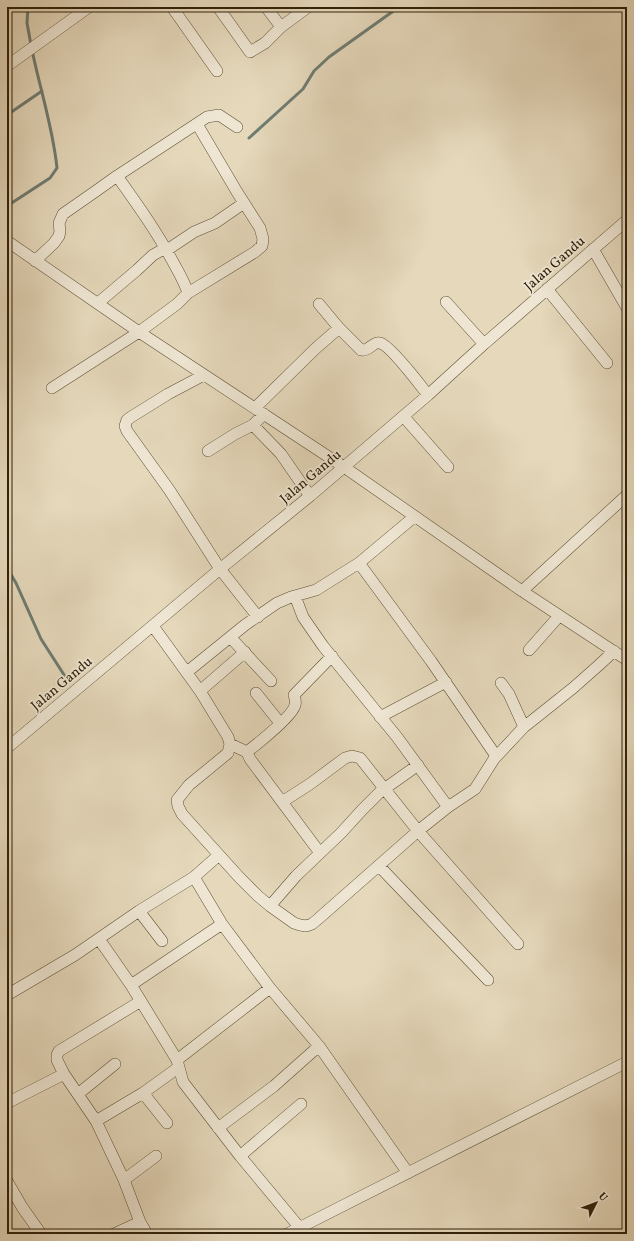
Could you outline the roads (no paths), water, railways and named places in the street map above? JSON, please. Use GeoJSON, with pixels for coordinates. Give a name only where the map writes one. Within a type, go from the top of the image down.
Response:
{"type":"FeatureCollection","features":[{"type":"Feature","properties":{"kind":"street"},"geometry":{"type":"LineString","coordinates":[[7,66],[89,7]]}},
{"type":"Feature","properties":{"kind":"street"},"geometry":{"type":"LineString","coordinates":[[172,7],[217,71]]}},
{"type":"Feature","properties":{"kind":"street"},"geometry":{"type":"LineString","coordinates":[[218,7],[250,52],[265,43],[281,28],[308,7]]}},
{"type":"Feature","properties":{"kind":"street"},"geometry":{"type":"LineString","coordinates":[[266,7],[281,28]]}},
{"type":"Feature","properties":{"kind":"street"},"geometry":{"type":"LineString","coordinates":[[35,260],[60,236],[59,223],[62,214],[180,134],[207,117],[219,115],[237,127]]}},
{"type":"Feature","properties":{"kind":"street"},"geometry":{"type":"LineString","coordinates":[[52,388],[139,332],[177,304],[188,293],[255,252],[262,246],[263,239],[260,228],[197,124]]}},
{"type":"Feature","properties":{"kind":"street"},"geometry":{"type":"LineString","coordinates":[[117,176],[144,213],[167,250],[184,280],[188,293]]}},
{"type":"Feature","properties":{"kind":"street"},"geometry":{"type":"LineString","coordinates":[[98,303],[153,255],[162,250],[167,250],[194,232],[215,223],[244,203]]}},
{"type":"Feature","properties":{"kind":"street","name":"Jalan Gandu"},"geometry":{"type":"LineString","coordinates":[[7,748],[404,417],[484,344],[627,220]]}},
{"type":"Feature","properties":{"kind":"street"},"geometry":{"type":"LineString","coordinates":[[7,241],[139,332],[344,467],[522,591],[627,660]]}},
{"type":"Feature","properties":{"kind":"street"},"geometry":{"type":"LineString","coordinates":[[593,249],[627,308]]}},
{"type":"Feature","properties":{"kind":"street"},"geometry":{"type":"LineString","coordinates":[[547,289],[607,363]]}},
{"type":"Feature","properties":{"kind":"street"},"geometry":{"type":"LineString","coordinates":[[446,302],[484,344]]}},
{"type":"Feature","properties":{"kind":"street"},"geometry":{"type":"LineString","coordinates":[[319,304],[339,328],[361,350],[364,351],[377,343],[384,345],[399,359],[428,396]]}},
{"type":"Feature","properties":{"kind":"street"},"geometry":{"type":"LineString","coordinates":[[255,408],[315,349],[339,328]]}},
{"type":"Feature","properties":{"kind":"street"},"geometry":{"type":"LineString","coordinates":[[204,375],[131,416],[127,420],[125,426],[126,431],[170,491],[220,569],[258,617]]}},
{"type":"Feature","properties":{"kind":"street"},"geometry":{"type":"LineString","coordinates":[[208,452],[235,434],[252,425],[264,414]]}},
{"type":"Feature","properties":{"kind":"street"},"geometry":{"type":"LineString","coordinates":[[404,417],[448,468]]}},
{"type":"Feature","properties":{"kind":"street"},"geometry":{"type":"LineString","coordinates":[[252,425],[281,454],[310,496]]}},
{"type":"Feature","properties":{"kind":"street"},"geometry":{"type":"LineString","coordinates":[[522,591],[627,495]]}},
{"type":"Feature","properties":{"kind":"street"},"geometry":{"type":"LineString","coordinates":[[187,672],[277,603],[316,590],[359,563],[414,517]]}},
{"type":"Feature","properties":{"kind":"street"},"geometry":{"type":"LineString","coordinates":[[359,563],[446,682],[496,756]]}},
{"type":"Feature","properties":{"kind":"street"},"geometry":{"type":"LineString","coordinates":[[295,596],[303,617],[324,646],[418,765],[448,806]]}},
{"type":"Feature","properties":{"kind":"street"},"geometry":{"type":"LineString","coordinates":[[529,650],[559,616]]}},
{"type":"Feature","properties":{"kind":"street"},"geometry":{"type":"LineString","coordinates":[[153,626],[200,691],[228,737],[230,744],[228,753],[189,785],[177,800],[182,814],[258,896],[294,923],[306,926],[312,924],[448,806],[475,789],[486,769],[496,756],[524,727],[573,688],[614,651]]}},
{"type":"Feature","properties":{"kind":"street"},"geometry":{"type":"LineString","coordinates":[[231,638],[271,681]]}},
{"type":"Feature","properties":{"kind":"street"},"geometry":{"type":"LineString","coordinates":[[200,691],[245,652]]}},
{"type":"Feature","properties":{"kind":"street"},"geometry":{"type":"LineString","coordinates":[[247,752],[292,712],[295,705],[294,695],[332,656]]}},
{"type":"Feature","properties":{"kind":"street"},"geometry":{"type":"LineString","coordinates":[[380,717],[446,682]]}},
{"type":"Feature","properties":{"kind":"street"},"geometry":{"type":"LineString","coordinates":[[501,683],[509,694],[524,727]]}},
{"type":"Feature","properties":{"kind":"street"},"geometry":{"type":"LineString","coordinates":[[256,693],[280,723]]}},
{"type":"Feature","properties":{"kind":"street"},"geometry":{"type":"LineString","coordinates":[[230,744],[247,752],[320,853]]}},
{"type":"Feature","properties":{"kind":"street"},"geometry":{"type":"LineString","coordinates":[[282,802],[310,784],[345,758],[352,756],[360,758],[418,831],[518,944]]}},
{"type":"Feature","properties":{"kind":"street"},"geometry":{"type":"LineString","coordinates":[[270,906],[384,789],[418,765]]}},
{"type":"Feature","properties":{"kind":"street"},"geometry":{"type":"LineString","coordinates":[[7,995],[75,955],[194,877],[219,855]]}},
{"type":"Feature","properties":{"kind":"street"},"geometry":{"type":"LineString","coordinates":[[379,866],[488,980]]}},
{"type":"Feature","properties":{"kind":"street"},"geometry":{"type":"LineString","coordinates":[[194,877],[222,924],[270,988],[319,1046],[408,1173]]}},
{"type":"Feature","properties":{"kind":"street"},"geometry":{"type":"LineString","coordinates":[[139,912],[162,941]]}},
{"type":"Feature","properties":{"kind":"street"},"geometry":{"type":"LineString","coordinates":[[131,985],[222,924]]}},
{"type":"Feature","properties":{"kind":"street"},"geometry":{"type":"LineString","coordinates":[[98,939],[141,1001],[178,1063],[184,1082],[240,1156],[300,1228]]}},
{"type":"Feature","properties":{"kind":"street"},"geometry":{"type":"LineString","coordinates":[[96,1122],[143,1093],[270,988]]}},
{"type":"Feature","properties":{"kind":"street"},"geometry":{"type":"LineString","coordinates":[[141,1001],[58,1052],[57,1060],[64,1074],[96,1122],[124,1180],[140,1222],[147,1234]]}},
{"type":"Feature","properties":{"kind":"street"},"geometry":{"type":"LineString","coordinates":[[218,1128],[274,1086],[319,1046]]}},
{"type":"Feature","properties":{"kind":"street"},"geometry":{"type":"LineString","coordinates":[[287,1234],[627,1062]]}},
{"type":"Feature","properties":{"kind":"street"},"geometry":{"type":"LineString","coordinates":[[78,1094],[115,1064]]}},
{"type":"Feature","properties":{"kind":"street"},"geometry":{"type":"LineString","coordinates":[[7,1103],[64,1074]]}},
{"type":"Feature","properties":{"kind":"street"},"geometry":{"type":"LineString","coordinates":[[143,1093],[166,1123]]}},
{"type":"Feature","properties":{"kind":"street"},"geometry":{"type":"LineString","coordinates":[[240,1156],[301,1104]]}},
{"type":"Feature","properties":{"kind":"street"},"geometry":{"type":"LineString","coordinates":[[124,1180],[156,1156]]}},
{"type":"Feature","properties":{"kind":"street"},"geometry":{"type":"LineString","coordinates":[[7,1181],[22,1207],[41,1234]]}},
{"type":"Feature","properties":{"kind":"street"},"geometry":{"type":"LineString","coordinates":[[114,1234],[140,1222]]}},
{"type":"Feature","properties":{"kind":"waterway"},"geometry":{"type":"LineString","coordinates":[[28,7],[27,23],[31,45]]}},
{"type":"Feature","properties":{"kind":"waterway"},"geometry":{"type":"LineString","coordinates":[[249,138],[303,89],[314,71],[329,57],[399,7]]}},
{"type":"Feature","properties":{"kind":"waterway"},"geometry":{"type":"LineString","coordinates":[[7,206],[50,178],[57,168],[49,123],[32,50]]}},
{"type":"Feature","properties":{"kind":"waterway"},"geometry":{"type":"LineString","coordinates":[[7,115],[42,91]]}},
{"type":"Feature","properties":{"kind":"waterway"},"geometry":{"type":"LineString","coordinates":[[7,568],[16,583],[41,639],[68,681]]}}]}
